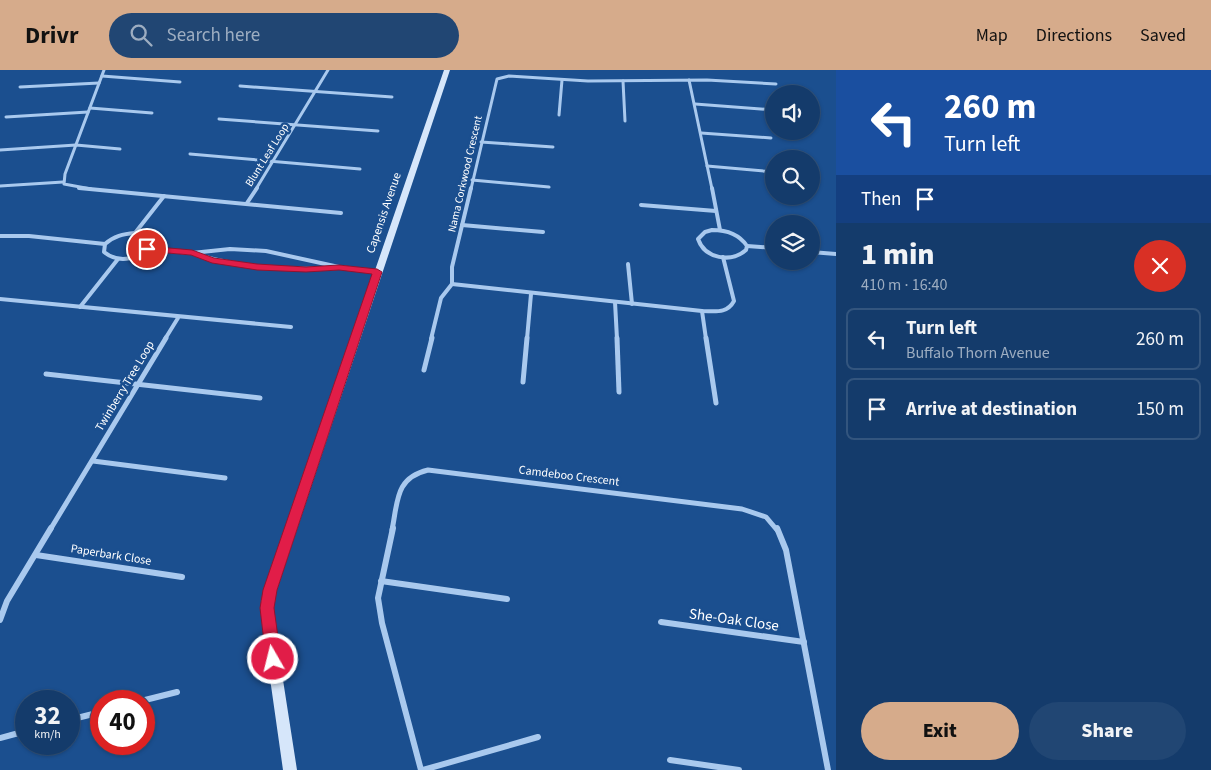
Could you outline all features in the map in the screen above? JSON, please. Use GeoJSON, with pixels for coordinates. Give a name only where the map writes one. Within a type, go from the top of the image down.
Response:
{"type":"FeatureCollection","features":[{"type":"Feature","properties":{"kind":"street"},"geometry":{"type":"LineString","coordinates":[[63,182],[104,70]]}},
{"type":"Feature","properties":{"kind":"street","name":"Blunt Leaf Loop"},"geometry":{"type":"LineString","coordinates":[[0,186],[63,182],[72,187],[247,203],[328,70]]}},
{"type":"Feature","properties":{"kind":"street","name":"Capensis Avenue"},"geometry":{"type":"LineString","coordinates":[[290,770],[268,622],[268,601],[377,272],[447,70]]}},
{"type":"Feature","properties":{"kind":"street"},"geometry":{"type":"LineString","coordinates":[[102,76],[180,82]]}},
{"type":"Feature","properties":{"kind":"street","name":"Nama Corkwood Crescent"},"geometry":{"type":"LineString","coordinates":[[452,284],[452,267],[497,79],[509,76],[562,80],[689,80],[776,84]]}},
{"type":"Feature","properties":{"kind":"street"},"geometry":{"type":"LineString","coordinates":[[559,115],[562,80]]}},
{"type":"Feature","properties":{"kind":"street"},"geometry":{"type":"LineString","coordinates":[[689,80],[696,104],[720,230]]}},
{"type":"Feature","properties":{"kind":"street"},"geometry":{"type":"LineString","coordinates":[[623,81],[626,121]]}},
{"type":"Feature","properties":{"kind":"street"},"geometry":{"type":"LineString","coordinates":[[20,87],[99,83]]}},
{"type":"Feature","properties":{"kind":"street"},"geometry":{"type":"LineString","coordinates":[[240,86],[392,97]]}},
{"type":"Feature","properties":{"kind":"street"},"geometry":{"type":"LineString","coordinates":[[696,104],[765,109]]}},
{"type":"Feature","properties":{"kind":"street"},"geometry":{"type":"LineString","coordinates":[[6,116],[89,110],[152,113]]}},
{"type":"Feature","properties":{"kind":"street"},"geometry":{"type":"LineString","coordinates":[[219,119],[378,131]]}},
{"type":"Feature","properties":{"kind":"street"},"geometry":{"type":"LineString","coordinates":[[701,133],[765,138]]}},
{"type":"Feature","properties":{"kind":"street"},"geometry":{"type":"LineString","coordinates":[[482,142],[553,147]]}},
{"type":"Feature","properties":{"kind":"street"},"geometry":{"type":"LineString","coordinates":[[0,150],[76,145],[120,149]]}},
{"type":"Feature","properties":{"kind":"street"},"geometry":{"type":"LineString","coordinates":[[190,154],[360,169]]}},
{"type":"Feature","properties":{"kind":"street"},"geometry":{"type":"LineString","coordinates":[[707,166],[765,171]]}},
{"type":"Feature","properties":{"kind":"street"},"geometry":{"type":"LineString","coordinates":[[472,180],[549,187]]}},
{"type":"Feature","properties":{"kind":"street"},"geometry":{"type":"LineString","coordinates":[[135,233],[164,196]]}},
{"type":"Feature","properties":{"kind":"street"},"geometry":{"type":"LineString","coordinates":[[247,203],[341,213]]}},
{"type":"Feature","properties":{"kind":"street"},"geometry":{"type":"LineString","coordinates":[[641,205],[716,211]]}},
{"type":"Feature","properties":{"kind":"street"},"geometry":{"type":"LineString","coordinates":[[462,225],[544,232]]}},
{"type":"Feature","properties":{"kind":"street"},"geometry":{"type":"LineString","coordinates":[[747,246],[744,254],[723,257],[708,252],[699,243],[698,238],[705,232],[720,230],[740,238],[747,246],[765,247]]}},
{"type":"Feature","properties":{"kind":"street"},"geometry":{"type":"LineString","coordinates":[[0,236],[29,236],[105,244],[118,236],[135,233],[149,238],[150,242],[147,249]]}},
{"type":"Feature","properties":{"kind":"street"},"geometry":{"type":"LineString","coordinates":[[105,244],[104,252],[118,259],[135,256],[147,249],[192,253],[230,249],[266,251],[315,260],[339,268]]}},
{"type":"Feature","properties":{"kind":"street"},"geometry":{"type":"LineString","coordinates":[[192,253],[212,260],[257,267],[306,270],[339,268],[377,272]]}},
{"type":"Feature","properties":{"kind":"street"},"geometry":{"type":"LineString","coordinates":[[820,253],[836,254]]}},
{"type":"Feature","properties":{"kind":"street"},"geometry":{"type":"LineString","coordinates":[[424,370],[441,298],[452,284],[702,312],[723,311],[733,306],[734,301],[723,257]]}},
{"type":"Feature","properties":{"kind":"street"},"geometry":{"type":"LineString","coordinates":[[80,307],[118,259]]}},
{"type":"Feature","properties":{"kind":"street"},"geometry":{"type":"LineString","coordinates":[[628,264],[632,304]]}},
{"type":"Feature","properties":{"kind":"street"},"geometry":{"type":"LineString","coordinates":[[523,382],[531,294]]}},
{"type":"Feature","properties":{"kind":"street"},"geometry":{"type":"LineString","coordinates":[[0,299],[178,318],[291,327]]}},
{"type":"Feature","properties":{"kind":"street"},"geometry":{"type":"LineString","coordinates":[[616,302],[619,392]]}},
{"type":"Feature","properties":{"kind":"street"},"geometry":{"type":"LineString","coordinates":[[702,312],[716,403]]}},
{"type":"Feature","properties":{"kind":"street","name":"Twinberry Tree Loop"},"geometry":{"type":"LineString","coordinates":[[0,620],[7,601],[178,318]]}},
{"type":"Feature","properties":{"kind":"street"},"geometry":{"type":"LineString","coordinates":[[46,374],[260,398]]}},
{"type":"Feature","properties":{"kind":"street"},"geometry":{"type":"LineString","coordinates":[[93,461],[225,478]]}},
{"type":"Feature","properties":{"kind":"street","name":"Camdeboo Crescent"},"geometry":{"type":"LineString","coordinates":[[422,770],[379,609],[378,598],[402,484],[411,475],[421,471],[440,470],[742,509],[768,517],[774,523],[781,536],[804,642],[828,770]]}},
{"type":"Feature","properties":{"kind":"street","name":"Paperbark Close"},"geometry":{"type":"LineString","coordinates":[[36,555],[182,577]]}},
{"type":"Feature","properties":{"kind":"street"},"geometry":{"type":"LineString","coordinates":[[381,582],[507,599]]}},
{"type":"Feature","properties":{"kind":"street","name":"She-Oak Close"},"geometry":{"type":"LineString","coordinates":[[661,622],[804,642]]}},
{"type":"Feature","properties":{"kind":"street"},"geometry":{"type":"LineString","coordinates":[[155,698],[178,692]]}},
{"type":"Feature","properties":{"kind":"street"},"geometry":{"type":"LineString","coordinates":[[0,738],[15,734]]}},
{"type":"Feature","properties":{"kind":"street"},"geometry":{"type":"LineString","coordinates":[[422,770],[538,737]]}},
{"type":"Feature","properties":{"kind":"street"},"geometry":{"type":"LineString","coordinates":[[670,760],[739,770]]}},
{"type":"Feature","properties":{"kind":"route"},"geometry":{"type":"LineString","coordinates":[[147,249],[192,253],[212,260],[257,267],[306,270],[339,268],[377,272],[270,590],[267,608],[273,659]]}}]}
